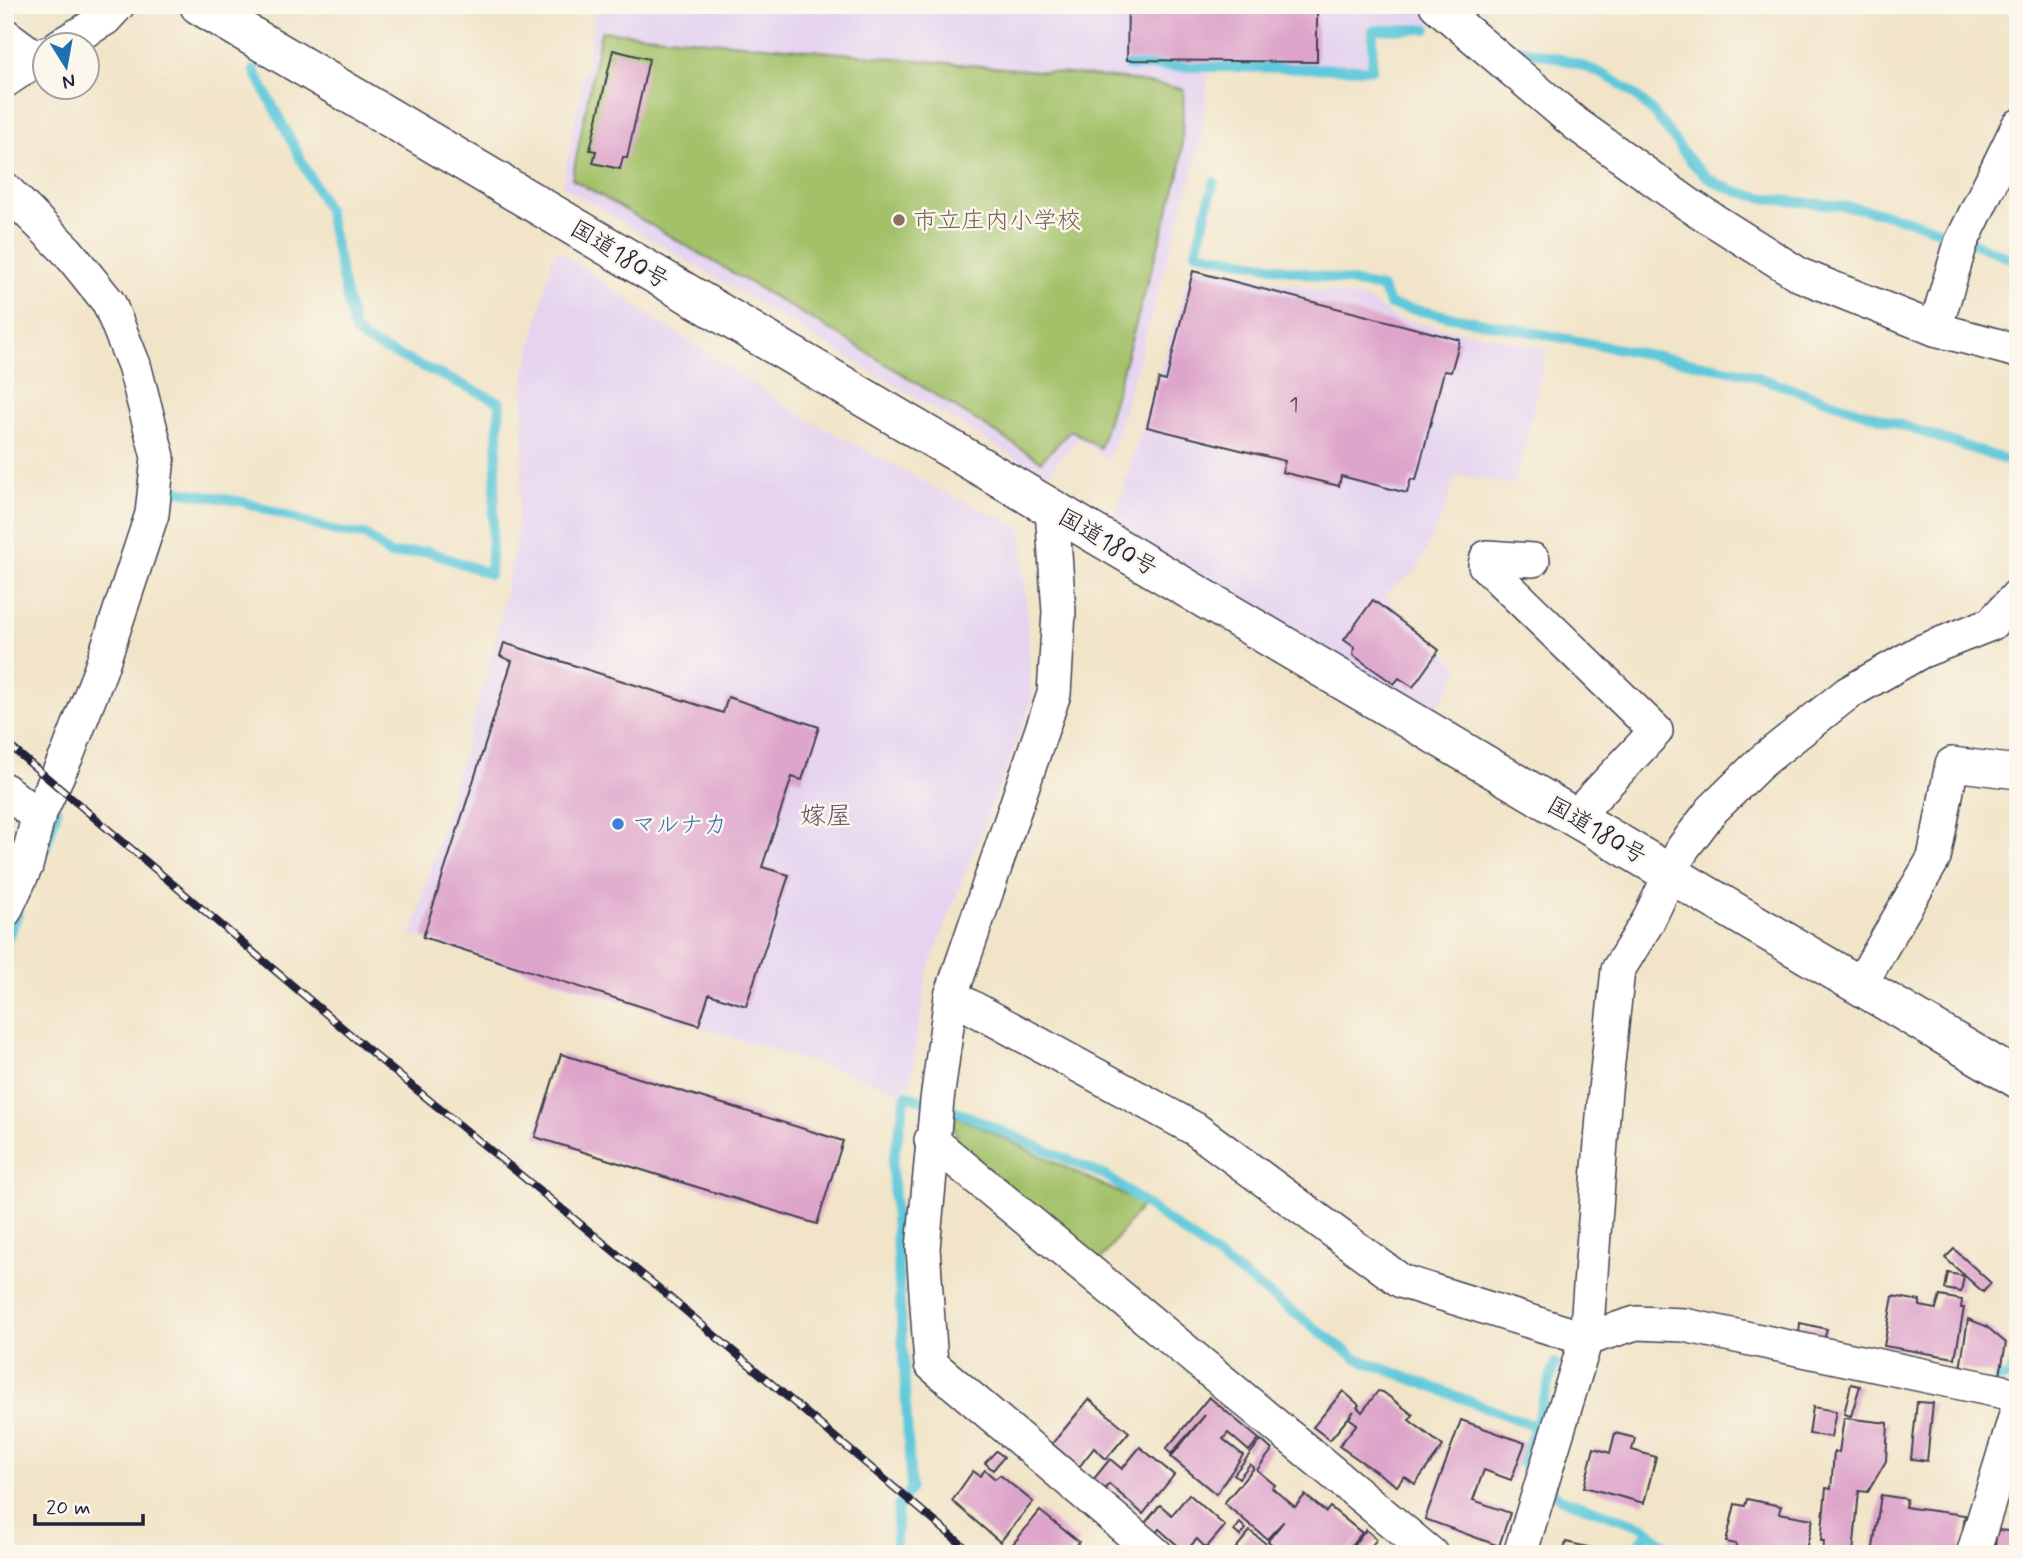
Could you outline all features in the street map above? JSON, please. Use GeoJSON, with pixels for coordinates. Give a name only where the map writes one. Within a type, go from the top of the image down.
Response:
{"type":"FeatureCollection","features":[{"type":"Feature","properties":{"kind":"highway","name":"国道180号"},"geometry":{"type":"LineString","coordinates":[[199,5],[2018,1079]]}},
{"type":"Feature","properties":{"kind":"street"},"geometry":{"type":"LineString","coordinates":[[82,32],[105,19],[118,5]]}},
{"type":"Feature","properties":{"kind":"street"},"geometry":{"type":"LineString","coordinates":[[1436,5],[1576,124],[1688,204],[1800,275],[1935,329],[2018,351]]}},
{"type":"Feature","properties":{"kind":"street"},"geometry":{"type":"LineString","coordinates":[[5,35],[32,46]]}},
{"type":"Feature","properties":{"kind":"street"},"geometry":{"type":"LineString","coordinates":[[5,81],[32,62]]}},
{"type":"Feature","properties":{"kind":"street"},"geometry":{"type":"LineString","coordinates":[[1935,329],[1963,239],[2018,126]]}},
{"type":"Feature","properties":{"kind":"street"},"geometry":{"type":"LineString","coordinates":[[5,190],[68,252],[109,303],[134,365],[158,457],[152,514],[100,671],[68,753],[37,817],[26,866],[5,911]]}},
{"type":"Feature","properties":{"kind":"street"},"geometry":{"type":"LineString","coordinates":[[1052,510],[1059,612],[1054,694],[951,996],[934,1116],[923,1248],[931,1364],[1156,1554]]}},
{"type":"Feature","properties":{"kind":"street"},"geometry":{"type":"LineString","coordinates":[[1533,559],[1487,557],[1485,565],[1656,730],[1575,817]]}},
{"type":"Feature","properties":{"kind":"street"},"geometry":{"type":"LineString","coordinates":[[1520,1554],[1586,1339],[1605,1090],[1618,970],[1647,923],[1684,848],[1712,810],[1761,762],[1848,693],[1920,652],[1991,624],[2018,595]]}},
{"type":"Feature","properties":{"kind":"street"},"geometry":{"type":"LineString","coordinates":[[1860,985],[1934,858],[1952,764],[2018,772]]}},
{"type":"Feature","properties":{"kind":"street"},"geometry":{"type":"LineString","coordinates":[[5,790],[37,817]]}},
{"type":"Feature","properties":{"kind":"street"},"geometry":{"type":"LineString","coordinates":[[951,996],[1195,1129],[1401,1281],[1586,1339],[1636,1323],[1684,1325],[2018,1395]]}},
{"type":"Feature","properties":{"kind":"street"},"geometry":{"type":"LineString","coordinates":[[934,1116],[1431,1554]]}},
{"type":"Feature","properties":{"kind":"street"},"geometry":{"type":"LineString","coordinates":[[1973,1554],[2018,1409]]}},
{"type":"Feature","properties":{"kind":"shaded area","name":"市立庄内小学校"},"geometry":{"type":"Polygon","coordinates":[[[597,5],[1419,5],[1442,24],[1367,24],[1366,74],[1223,67],[1209,72],[1200,148],[1109,461],[1078,438],[1046,476],[562,186],[597,5]]]}},
{"type":"Feature","properties":{"kind":"shaded area"},"geometry":{"type":"Polygon","coordinates":[[[555,248],[641,310],[807,419],[940,490],[1021,528],[1032,702],[927,973],[911,1082],[901,1091],[412,935],[494,645],[515,548],[523,455],[524,377],[555,248]]]}},
{"type":"Feature","properties":{"kind":"shaded area"},"geometry":{"type":"Polygon","coordinates":[[[1193,264],[1368,300],[1396,319],[1547,348],[1515,485],[1457,475],[1445,509],[1416,571],[1383,595],[1460,668],[1434,713],[1112,525],[1193,264]]]}},
{"type":"Feature","properties":{"kind":"green space","name":"市立庄内小学校"},"geometry":{"type":"Polygon","coordinates":[[[601,31],[1124,79],[1184,89],[1181,167],[1100,448],[1071,430],[1041,461],[849,341],[572,179],[601,31]]]}},
{"type":"Feature","properties":{"kind":"green space"},"geometry":{"type":"Polygon","coordinates":[[[955,1115],[1143,1204],[1099,1262],[959,1145],[953,1124],[955,1115]]]}},
{"type":"Feature","properties":{"kind":"building"},"geometry":{"type":"Polygon","coordinates":[[[1128,7],[1317,9],[1317,62],[1127,60],[1128,7]]]}},
{"type":"Feature","properties":{"kind":"building"},"geometry":{"type":"Polygon","coordinates":[[[613,50],[649,59],[627,158],[623,157],[620,169],[593,163],[596,151],[590,150],[613,50]]]}},
{"type":"Feature","properties":{"kind":"building"},"geometry":{"type":"Polygon","coordinates":[[[1193,271],[1460,340],[1451,372],[1444,371],[1416,480],[1411,479],[1407,493],[1341,476],[1339,486],[1282,472],[1285,461],[1147,427],[1159,379],[1166,381],[1193,271]]]}},
{"type":"Feature","properties":{"kind":"building"},"geometry":{"type":"Polygon","coordinates":[[[1373,600],[1439,650],[1413,687],[1399,678],[1394,684],[1353,655],[1354,647],[1344,640],[1373,600]]]}},
{"type":"Feature","properties":{"kind":"building","name":"マルナカ"},"geometry":{"type":"Polygon","coordinates":[[[504,643],[723,713],[728,697],[819,727],[802,780],[792,777],[762,867],[789,875],[746,1006],[709,994],[699,1025],[423,937],[512,661],[500,656],[504,643]]]}},
{"type":"Feature","properties":{"kind":"building"},"geometry":{"type":"Polygon","coordinates":[[[561,1054],[843,1141],[817,1224],[535,1137],[561,1054]]]}},
{"type":"Feature","properties":{"kind":"building"},"geometry":{"type":"Polygon","coordinates":[[[1954,1249],[1991,1283],[1983,1292],[1945,1258],[1954,1249]]]}},
{"type":"Feature","properties":{"kind":"building"},"geometry":{"type":"Polygon","coordinates":[[[1948,1273],[1964,1276],[1961,1292],[1945,1289],[1948,1273]]]}},
{"type":"Feature","properties":{"kind":"building"},"geometry":{"type":"Polygon","coordinates":[[[1893,1296],[1920,1301],[1920,1306],[1936,1309],[1940,1296],[1962,1300],[1961,1308],[1964,1308],[1955,1358],[1884,1346],[1893,1296]]]}},
{"type":"Feature","properties":{"kind":"building"},"geometry":{"type":"Polygon","coordinates":[[[1968,1319],[1986,1326],[2006,1343],[2000,1375],[1960,1369],[1968,1319]]]}},
{"type":"Feature","properties":{"kind":"building"},"geometry":{"type":"Polygon","coordinates":[[[1800,1323],[1827,1329],[1824,1340],[1799,1335],[1800,1323]]]}},
{"type":"Feature","properties":{"kind":"building"},"geometry":{"type":"Polygon","coordinates":[[[1851,1384],[1860,1386],[1851,1416],[1844,1414],[1851,1384]]]}},
{"type":"Feature","properties":{"kind":"building"},"geometry":{"type":"Polygon","coordinates":[[[1343,1391],[1359,1405],[1357,1407],[1362,1412],[1378,1391],[1383,1392],[1413,1415],[1409,1420],[1443,1446],[1415,1484],[1404,1476],[1397,1486],[1339,1446],[1357,1424],[1349,1418],[1354,1411],[1330,1440],[1313,1427],[1343,1391]]]}},
{"type":"Feature","properties":{"kind":"building"},"geometry":{"type":"Polygon","coordinates":[[[1209,1397],[1259,1439],[1249,1451],[1228,1433],[1223,1439],[1243,1455],[1216,1494],[1171,1457],[1205,1415],[1171,1454],[1166,1449],[1209,1397]]]}},
{"type":"Feature","properties":{"kind":"building"},"geometry":{"type":"Polygon","coordinates":[[[1089,1399],[1129,1432],[1106,1459],[1094,1448],[1079,1467],[1052,1444],[1089,1399]]]}},
{"type":"Feature","properties":{"kind":"building"},"geometry":{"type":"Polygon","coordinates":[[[1917,1402],[1933,1403],[1927,1461],[1911,1459],[1917,1402]]]}},
{"type":"Feature","properties":{"kind":"building"},"geometry":{"type":"Polygon","coordinates":[[[1813,1407],[1836,1411],[1831,1437],[1809,1434],[1813,1407]]]}},
{"type":"Feature","properties":{"kind":"building"},"geometry":{"type":"Polygon","coordinates":[[[1844,1418],[1888,1423],[1886,1461],[1868,1492],[1859,1491],[1853,1554],[1823,1552],[1824,1541],[1821,1541],[1826,1488],[1831,1489],[1834,1452],[1839,1452],[1844,1418]]]}},
{"type":"Feature","properties":{"kind":"building"},"geometry":{"type":"Polygon","coordinates":[[[1461,1420],[1525,1443],[1511,1480],[1484,1470],[1473,1500],[1510,1513],[1499,1546],[1425,1519],[1461,1420]]]}},
{"type":"Feature","properties":{"kind":"building"},"geometry":{"type":"Polygon","coordinates":[[[1615,1433],[1635,1438],[1632,1450],[1656,1457],[1644,1503],[1584,1487],[1594,1448],[1610,1453],[1615,1433]]]}},
{"type":"Feature","properties":{"kind":"building"},"geometry":{"type":"Polygon","coordinates":[[[1261,1440],[1272,1450],[1257,1470],[1275,1485],[1272,1488],[1295,1507],[1305,1495],[1326,1512],[1330,1507],[1362,1533],[1344,1554],[1283,1554],[1268,1541],[1284,1521],[1267,1539],[1224,1503],[1254,1468],[1250,1464],[1239,1478],[1234,1474],[1261,1440]]]}},
{"type":"Feature","properties":{"kind":"building"},"geometry":{"type":"Polygon","coordinates":[[[1140,1447],[1174,1475],[1143,1514],[1109,1484],[1104,1490],[1093,1480],[1110,1459],[1122,1469],[1140,1447]]]}},
{"type":"Feature","properties":{"kind":"building"},"geometry":{"type":"Polygon","coordinates":[[[996,1451],[1004,1457],[993,1470],[985,1463],[996,1451]]]}},
{"type":"Feature","properties":{"kind":"building"},"geometry":{"type":"Polygon","coordinates":[[[985,1470],[995,1479],[1000,1475],[1033,1502],[1000,1542],[952,1501],[973,1471],[980,1476],[985,1470]]]}},
{"type":"Feature","properties":{"kind":"building"},"geometry":{"type":"Polygon","coordinates":[[[1189,1494],[1225,1526],[1206,1548],[1197,1539],[1185,1552],[1159,1529],[1156,1533],[1144,1524],[1160,1505],[1172,1515],[1189,1494]]]}},
{"type":"Feature","properties":{"kind":"building"},"geometry":{"type":"Polygon","coordinates":[[[1881,1495],[1907,1499],[1905,1507],[1965,1515],[1960,1554],[1872,1554],[1881,1495]]]}},
{"type":"Feature","properties":{"kind":"building"},"geometry":{"type":"Polygon","coordinates":[[[1747,1499],[1781,1506],[1779,1513],[1813,1519],[1805,1554],[1735,1554],[1736,1544],[1726,1542],[1735,1504],[1745,1506],[1747,1499]]]}},
{"type":"Feature","properties":{"kind":"building"},"geometry":{"type":"Polygon","coordinates":[[[1040,1511],[1079,1542],[1069,1554],[1013,1554],[1008,1550],[1040,1511]]]}},
{"type":"Feature","properties":{"kind":"building"},"geometry":{"type":"Polygon","coordinates":[[[1240,1523],[1246,1529],[1240,1536],[1234,1531],[1240,1523]]]}},
{"type":"Feature","properties":{"kind":"building"},"geometry":{"type":"Polygon","coordinates":[[[1366,1530],[1377,1539],[1365,1554],[1346,1554],[1366,1530]]]}},
{"type":"Feature","properties":{"kind":"building"},"geometry":{"type":"Polygon","coordinates":[[[1997,1530],[2018,1532],[2018,1554],[1994,1554],[1997,1530]]]}},
{"type":"Feature","properties":{"kind":"building"},"geometry":{"type":"Polygon","coordinates":[[[1250,1531],[1279,1554],[1231,1554],[1250,1531]]]}},
{"type":"Feature","properties":{"kind":"building"},"geometry":{"type":"Polygon","coordinates":[[[1566,1542],[1613,1553],[1613,1554],[1563,1554],[1566,1542]]]}},
{"type":"Feature","properties":{"kind":"waterway"},"geometry":{"type":"LineString","coordinates":[[1128,66],[1372,69],[1373,30],[1427,29]]}},
{"type":"Feature","properties":{"kind":"waterway"},"geometry":{"type":"LineString","coordinates":[[1510,47],[1589,68],[1624,87],[1656,116],[1693,164],[1721,185],[1754,196],[1856,208],[1898,217],[2018,261]]}},
{"type":"Feature","properties":{"kind":"waterway"},"geometry":{"type":"LineString","coordinates":[[172,490],[244,502],[337,532],[366,535],[390,555],[428,551],[490,574],[500,402],[364,340],[354,330],[327,209],[254,70]]}},
{"type":"Feature","properties":{"kind":"waterway"},"geometry":{"type":"LineString","coordinates":[[1214,182],[1196,252],[1382,288],[1390,305],[1745,373],[2018,464]]}},
{"type":"Feature","properties":{"kind":"waterway"},"geometry":{"type":"LineString","coordinates":[[44,854],[57,810]]}},
{"type":"Feature","properties":{"kind":"waterway"},"geometry":{"type":"LineString","coordinates":[[5,944],[18,914]]}},
{"type":"Feature","properties":{"kind":"waterway"},"geometry":{"type":"LineString","coordinates":[[895,1554],[898,1506],[911,1489],[892,1166],[906,1095],[954,1110],[1108,1177],[1356,1358],[1535,1426],[1522,1464],[1560,1498],[1644,1527],[1676,1554]]}},
{"type":"Feature","properties":{"kind":"waterway"},"geometry":{"type":"LineString","coordinates":[[1998,1378],[2009,1377],[2018,1354]]}},
{"type":"Feature","properties":{"kind":"waterway"},"geometry":{"type":"LineString","coordinates":[[1535,1426],[1555,1363]]}},
{"type":"Feature","properties":{"kind":"waterway"},"geometry":{"type":"LineString","coordinates":[[1638,1554],[1638,1544],[1650,1532]]}},
{"type":"Feature","properties":{"kind":"railway"},"geometry":{"type":"LineString","coordinates":[[5,742],[390,1068],[655,1285],[973,1554]]}},
{"type":"Feature","properties":{"kind":"place","name":"市立庄内小学校"},"geometry":{"type":"Point","coordinates":[899,220]}},
{"type":"Feature","properties":{"kind":"place","name":"マルナカ"},"geometry":{"type":"Point","coordinates":[618,824]}},
{"type":"Feature","properties":{"kind":"district","name":"嫁屋"},"geometry":{"type":"Point","coordinates":[826,815]}}]}
